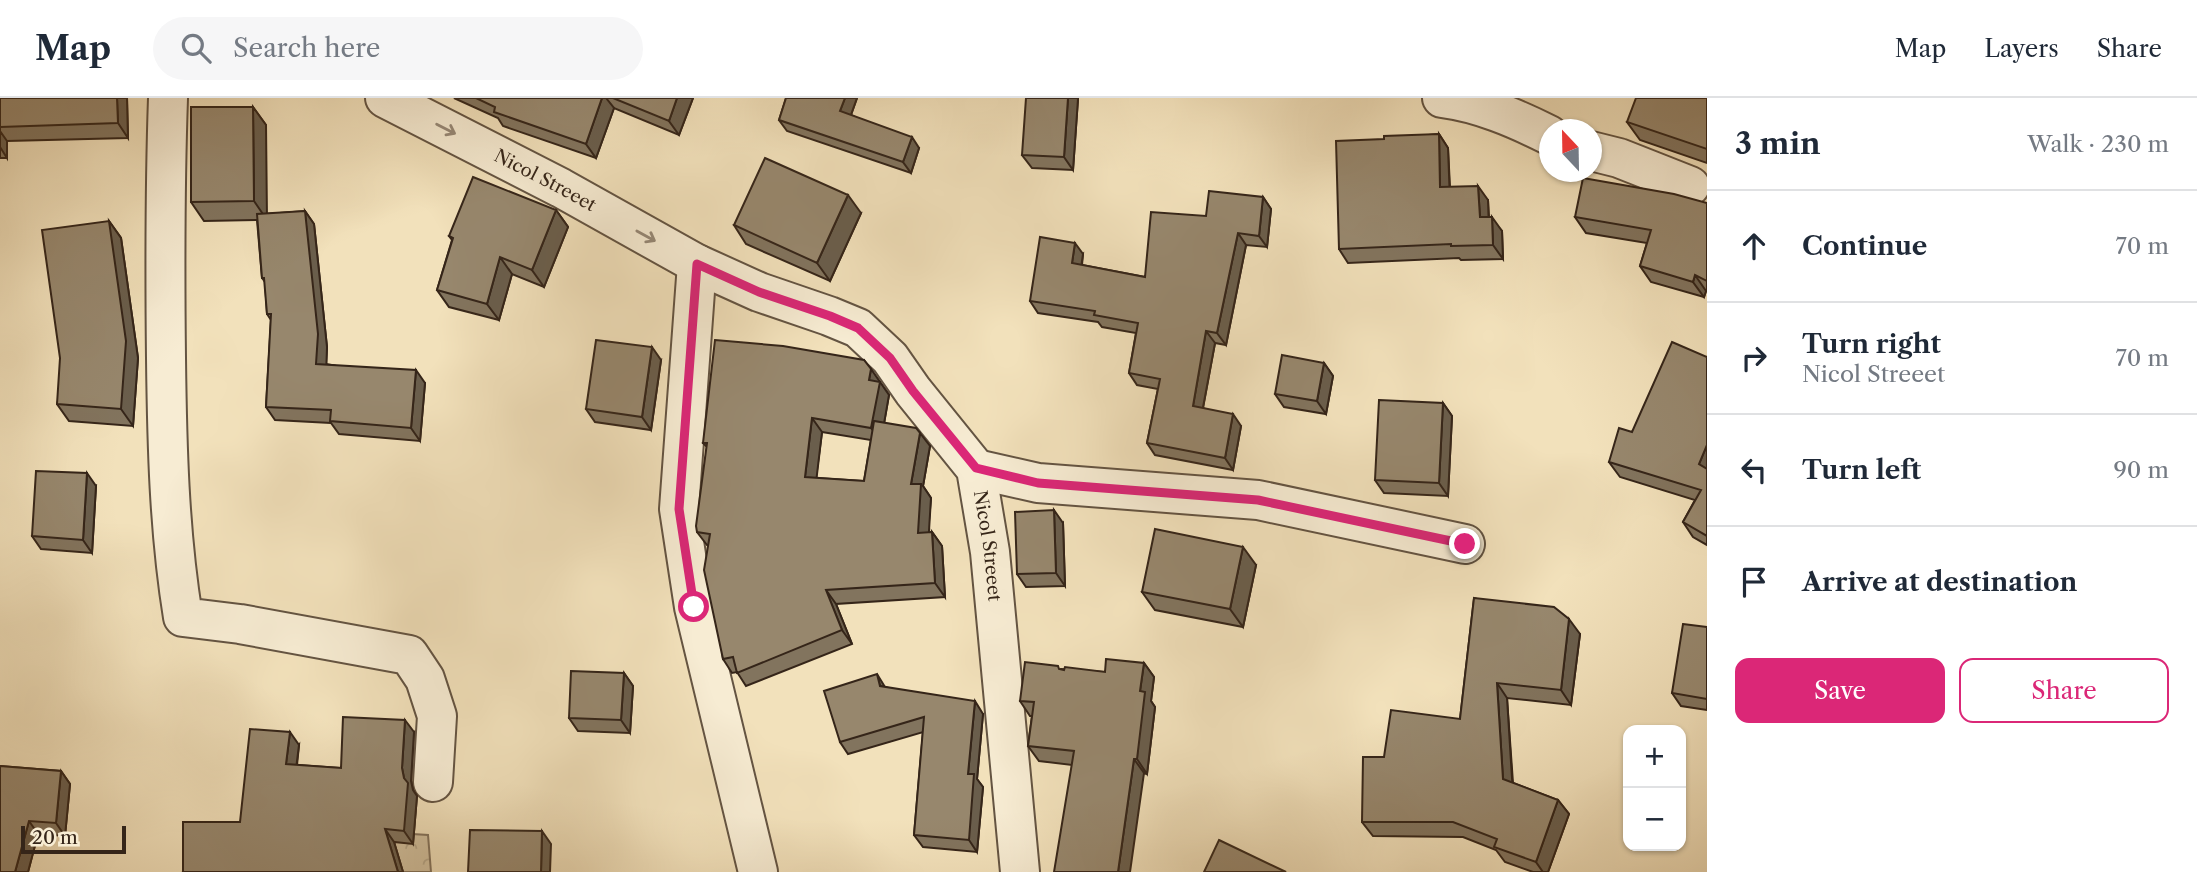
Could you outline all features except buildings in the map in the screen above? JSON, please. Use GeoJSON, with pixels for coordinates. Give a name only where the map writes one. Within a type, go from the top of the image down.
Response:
{"type":"FeatureCollection","features":[{"type":"Feature","properties":{"kind":"street"},"geometry":{"type":"LineString","coordinates":[[168,98],[164,209],[167,458],[183,617],[240,624],[410,656],[425,679],[437,716],[433,782]]}},
{"type":"Feature","properties":{"kind":"street","name":"Nicol Streeet"},"geometry":{"type":"LineString","coordinates":[[385,98],[561,188],[697,264],[759,292],[858,328],[890,358],[913,391],[976,468],[990,552],[1020,872]]}},
{"type":"Feature","properties":{"kind":"street"},"geometry":{"type":"LineString","coordinates":[[1442,98],[1464,101],[1539,130]]}},
{"type":"Feature","properties":{"kind":"street"},"geometry":{"type":"LineString","coordinates":[[1602,154],[1690,186]]}},
{"type":"Feature","properties":{"kind":"street"},"geometry":{"type":"LineString","coordinates":[[697,264],[679,509],[694,607],[758,872]]}},
{"type":"Feature","properties":{"kind":"street"},"geometry":{"type":"LineString","coordinates":[[976,468],[1038,483],[1258,500],[1465,544]]}},
{"type":"Feature","properties":{"kind":"green space"},"geometry":{"type":"Polygon","coordinates":[[[363,831],[428,835],[431,872],[342,872],[363,831]]]}},
{"type":"Feature","properties":{"kind":"route"},"geometry":{"type":"LineString","coordinates":[[694,607],[679,509],[697,264],[759,292],[858,328],[890,358],[913,391],[976,468],[1038,483],[1258,500],[1465,544]]}}]}
